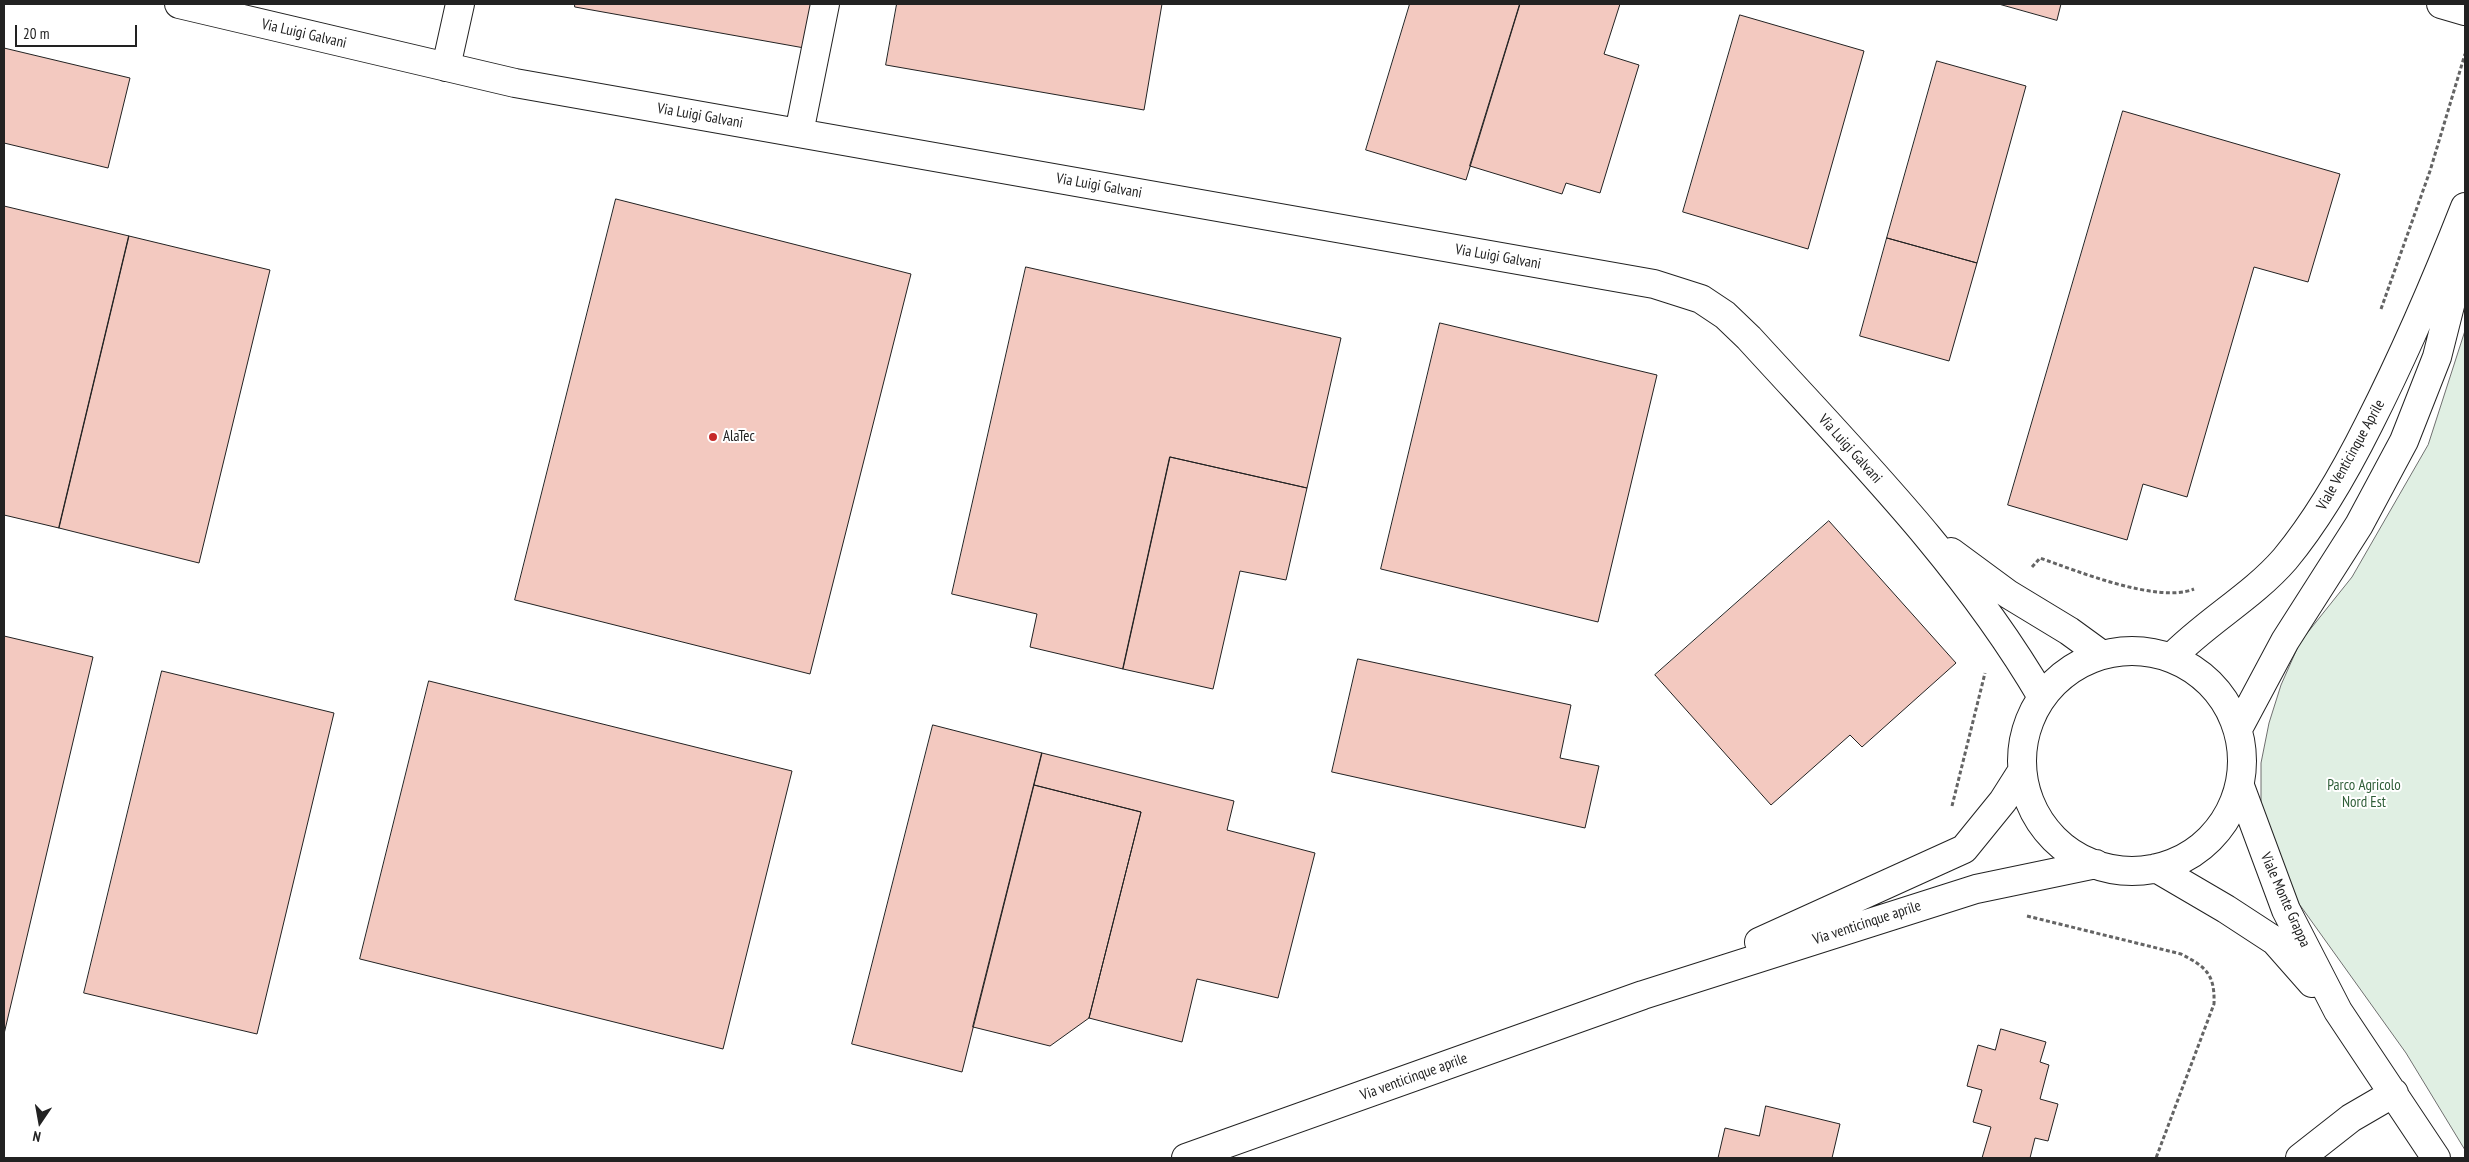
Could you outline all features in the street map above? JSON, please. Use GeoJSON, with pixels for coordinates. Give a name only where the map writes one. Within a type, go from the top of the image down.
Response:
{"type":"FeatureCollection","features":[{"type":"Feature","properties":{"kind":"street","name":"Via Luigi Galvani"},"geometry":{"type":"LineString","coordinates":[[179,4],[515,84],[1654,284],[1701,299],[1725,315],[1749,338],[1926,534],[1997,626],[2042,697]]}},
{"type":"Feature","properties":{"kind":"street"},"geometry":{"type":"LineString","coordinates":[[446,67],[460,4]]}},
{"type":"Feature","properties":{"kind":"street"},"geometry":{"type":"LineString","coordinates":[[799,133],[825,4]]}},
{"type":"Feature","properties":{"kind":"street"},"geometry":{"type":"LineString","coordinates":[[2441,4],[2465,11]]}},
{"type":"Feature","properties":{"kind":"street","name":"Viale Venticinque Aprile"},"geometry":{"type":"LineString","coordinates":[[2171,658],[2193,636],[2264,582],[2311,526],[2326,503],[2393,377],[2418,322],[2465,206]]}},
{"type":"Feature","properties":{"kind":"street"},"geometry":{"type":"LineString","coordinates":[[2238,729],[2285,641],[2372,503],[2404,441],[2437,356],[2465,246]]}},
{"type":"Feature","properties":{"kind":"street","name":"Via Luigi Galvani"},"geometry":{"type":"LineString","coordinates":[[1926,534],[2008,594],[2069,631],[2102,655]]}},
{"type":"Feature","properties":{"kind":"street"},"geometry":{"type":"LineString","coordinates":[[2137,650],[2171,658],[2194,669],[2213,686],[2228,706],[2238,729],[2243,757],[2240,786],[2233,806],[2223,824],[2210,839],[2194,852],[2156,868],[2126,871],[2096,864],[2065,847],[2045,828],[2029,798],[2022,770],[2023,744],[2030,720],[2042,697],[2068,671],[2102,655],[2137,650]]}},
{"type":"Feature","properties":{"kind":"street","name":"Via venticinque aprile"},"geometry":{"type":"LineString","coordinates":[[1643,995],[1964,849],[2003,800],[2022,770]]}},
{"type":"Feature","properties":{"kind":"street","name":"Viale Monte Grappa"},"geometry":{"type":"LineString","coordinates":[[2240,786],[2286,910],[2338,1012]]}},
{"type":"Feature","properties":{"kind":"street","name":"Via venticinque aprile"},"geometry":{"type":"LineString","coordinates":[[1186,1158],[1643,995],[1976,889],[2096,864]]}},
{"type":"Feature","properties":{"kind":"street","name":"Viale Monte Grappa"},"geometry":{"type":"LineString","coordinates":[[2156,868],[2226,909],[2275,942],[2338,1012],[2394,1093],[2428,1156]]}},
{"type":"Feature","properties":{"kind":"street"},"geometry":{"type":"LineString","coordinates":[[2300,1158],[2351,1118],[2394,1093]]}},
{"type":"Feature","properties":{"kind":"green space","name":"Parco Agricolo Nord Est"},"geometry":{"type":"Polygon","coordinates":[[[2465,331],[2465,1150],[2406,1053],[2292,894],[2261,814],[2261,763],[2269,723],[2281,685],[2300,642],[2352,577],[2428,445],[2465,331]]]}},
{"type":"Feature","properties":{"kind":"building"},"geometry":{"type":"Polygon","coordinates":[[[575,4],[818,4],[810,49],[575,7],[575,4]]]}},
{"type":"Feature","properties":{"kind":"building"},"geometry":{"type":"Polygon","coordinates":[[[897,4],[1162,4],[1144,110],[886,65],[897,4]]]}},
{"type":"Feature","properties":{"kind":"building"},"geometry":{"type":"Polygon","coordinates":[[[1410,4],[1520,4],[1466,180],[1366,150],[1410,4]]]}},
{"type":"Feature","properties":{"kind":"building"},"geometry":{"type":"Polygon","coordinates":[[[1520,4],[1620,4],[1604,54],[1639,65],[1600,193],[1566,183],[1562,194],[1470,166],[1520,4]]]}},
{"type":"Feature","properties":{"kind":"building"},"geometry":{"type":"Polygon","coordinates":[[[1999,4],[2061,4],[2057,20],[1999,4]]]}},
{"type":"Feature","properties":{"kind":"building"},"geometry":{"type":"Polygon","coordinates":[[[1740,15],[1864,51],[1808,249],[1683,212],[1740,15]]]}},
{"type":"Feature","properties":{"kind":"building"},"geometry":{"type":"Polygon","coordinates":[[[4,48],[130,78],[108,168],[4,143],[4,48]]]}},
{"type":"Feature","properties":{"kind":"building"},"geometry":{"type":"Polygon","coordinates":[[[1937,61],[2026,86],[1977,263],[1887,238],[1937,61]]]}},
{"type":"Feature","properties":{"kind":"building"},"geometry":{"type":"Polygon","coordinates":[[[2123,111],[2340,174],[2308,282],[2254,267],[2187,497],[2143,484],[2127,540],[2008,505],[2123,111]]]}},
{"type":"Feature","properties":{"kind":"building","name":"AlaTec"},"geometry":{"type":"Polygon","coordinates":[[[616,199],[911,274],[810,674],[515,600],[616,199]]]}},
{"type":"Feature","properties":{"kind":"building"},"geometry":{"type":"Polygon","coordinates":[[[4,206],[129,236],[59,528],[4,515],[4,206]]]}},
{"type":"Feature","properties":{"kind":"building"},"geometry":{"type":"Polygon","coordinates":[[[129,236],[270,270],[199,563],[59,528],[129,236]]]}},
{"type":"Feature","properties":{"kind":"building"},"geometry":{"type":"Polygon","coordinates":[[[1887,238],[1977,263],[1949,361],[1860,336],[1887,238]]]}},
{"type":"Feature","properties":{"kind":"building"},"geometry":{"type":"Polygon","coordinates":[[[1026,267],[1341,338],[1307,488],[1170,457],[1123,669],[1030,647],[1037,614],[952,594],[1026,267]]]}},
{"type":"Feature","properties":{"kind":"building"},"geometry":{"type":"Polygon","coordinates":[[[1440,323],[1657,375],[1598,622],[1381,569],[1440,323]]]}},
{"type":"Feature","properties":{"kind":"building"},"geometry":{"type":"Polygon","coordinates":[[[1170,457],[1307,488],[1286,580],[1240,571],[1213,689],[1123,669],[1170,457]]]}},
{"type":"Feature","properties":{"kind":"building"},"geometry":{"type":"Polygon","coordinates":[[[1829,521],[1956,663],[1862,747],[1850,735],[1771,805],[1655,675],[1829,521]]]}},
{"type":"Feature","properties":{"kind":"building"},"geometry":{"type":"Polygon","coordinates":[[[4,636],[93,657],[4,1034],[4,636]]]}},
{"type":"Feature","properties":{"kind":"building"},"geometry":{"type":"Polygon","coordinates":[[[1358,659],[1571,705],[1560,758],[1599,766],[1585,828],[1332,772],[1358,659]]]}},
{"type":"Feature","properties":{"kind":"building"},"geometry":{"type":"Polygon","coordinates":[[[162,671],[334,713],[257,1034],[84,993],[162,671]]]}},
{"type":"Feature","properties":{"kind":"building"},"geometry":{"type":"Polygon","coordinates":[[[429,681],[792,771],[723,1049],[360,959],[429,681]]]}},
{"type":"Feature","properties":{"kind":"building"},"geometry":{"type":"Polygon","coordinates":[[[933,725],[1042,753],[962,1072],[852,1044],[933,725]]]}},
{"type":"Feature","properties":{"kind":"building"},"geometry":{"type":"Polygon","coordinates":[[[1042,753],[1234,801],[1227,830],[1315,853],[1278,998],[1197,979],[1182,1042],[1089,1018],[1141,812],[1034,785],[1042,753]]]}},
{"type":"Feature","properties":{"kind":"building"},"geometry":{"type":"Polygon","coordinates":[[[1034,785],[1141,812],[1089,1018],[1050,1046],[973,1027],[1034,785]]]}},
{"type":"Feature","properties":{"kind":"building"},"geometry":{"type":"Polygon","coordinates":[[[2001,1029],[2046,1042],[2040,1062],[2049,1065],[2040,1099],[2058,1104],[2048,1141],[2035,1138],[2030,1158],[1982,1158],[1991,1127],[1973,1122],[1982,1090],[1967,1086],[1978,1045],[1995,1050],[2001,1029]]]}},
{"type":"Feature","properties":{"kind":"building"},"geometry":{"type":"Polygon","coordinates":[[[1766,1106],[1840,1124],[1832,1158],[1718,1158],[1725,1128],[1759,1136],[1766,1106]]]}},
{"type":"Feature","properties":{"kind":"place","name":"AlaTec"},"geometry":{"type":"Point","coordinates":[713,437]}}]}
